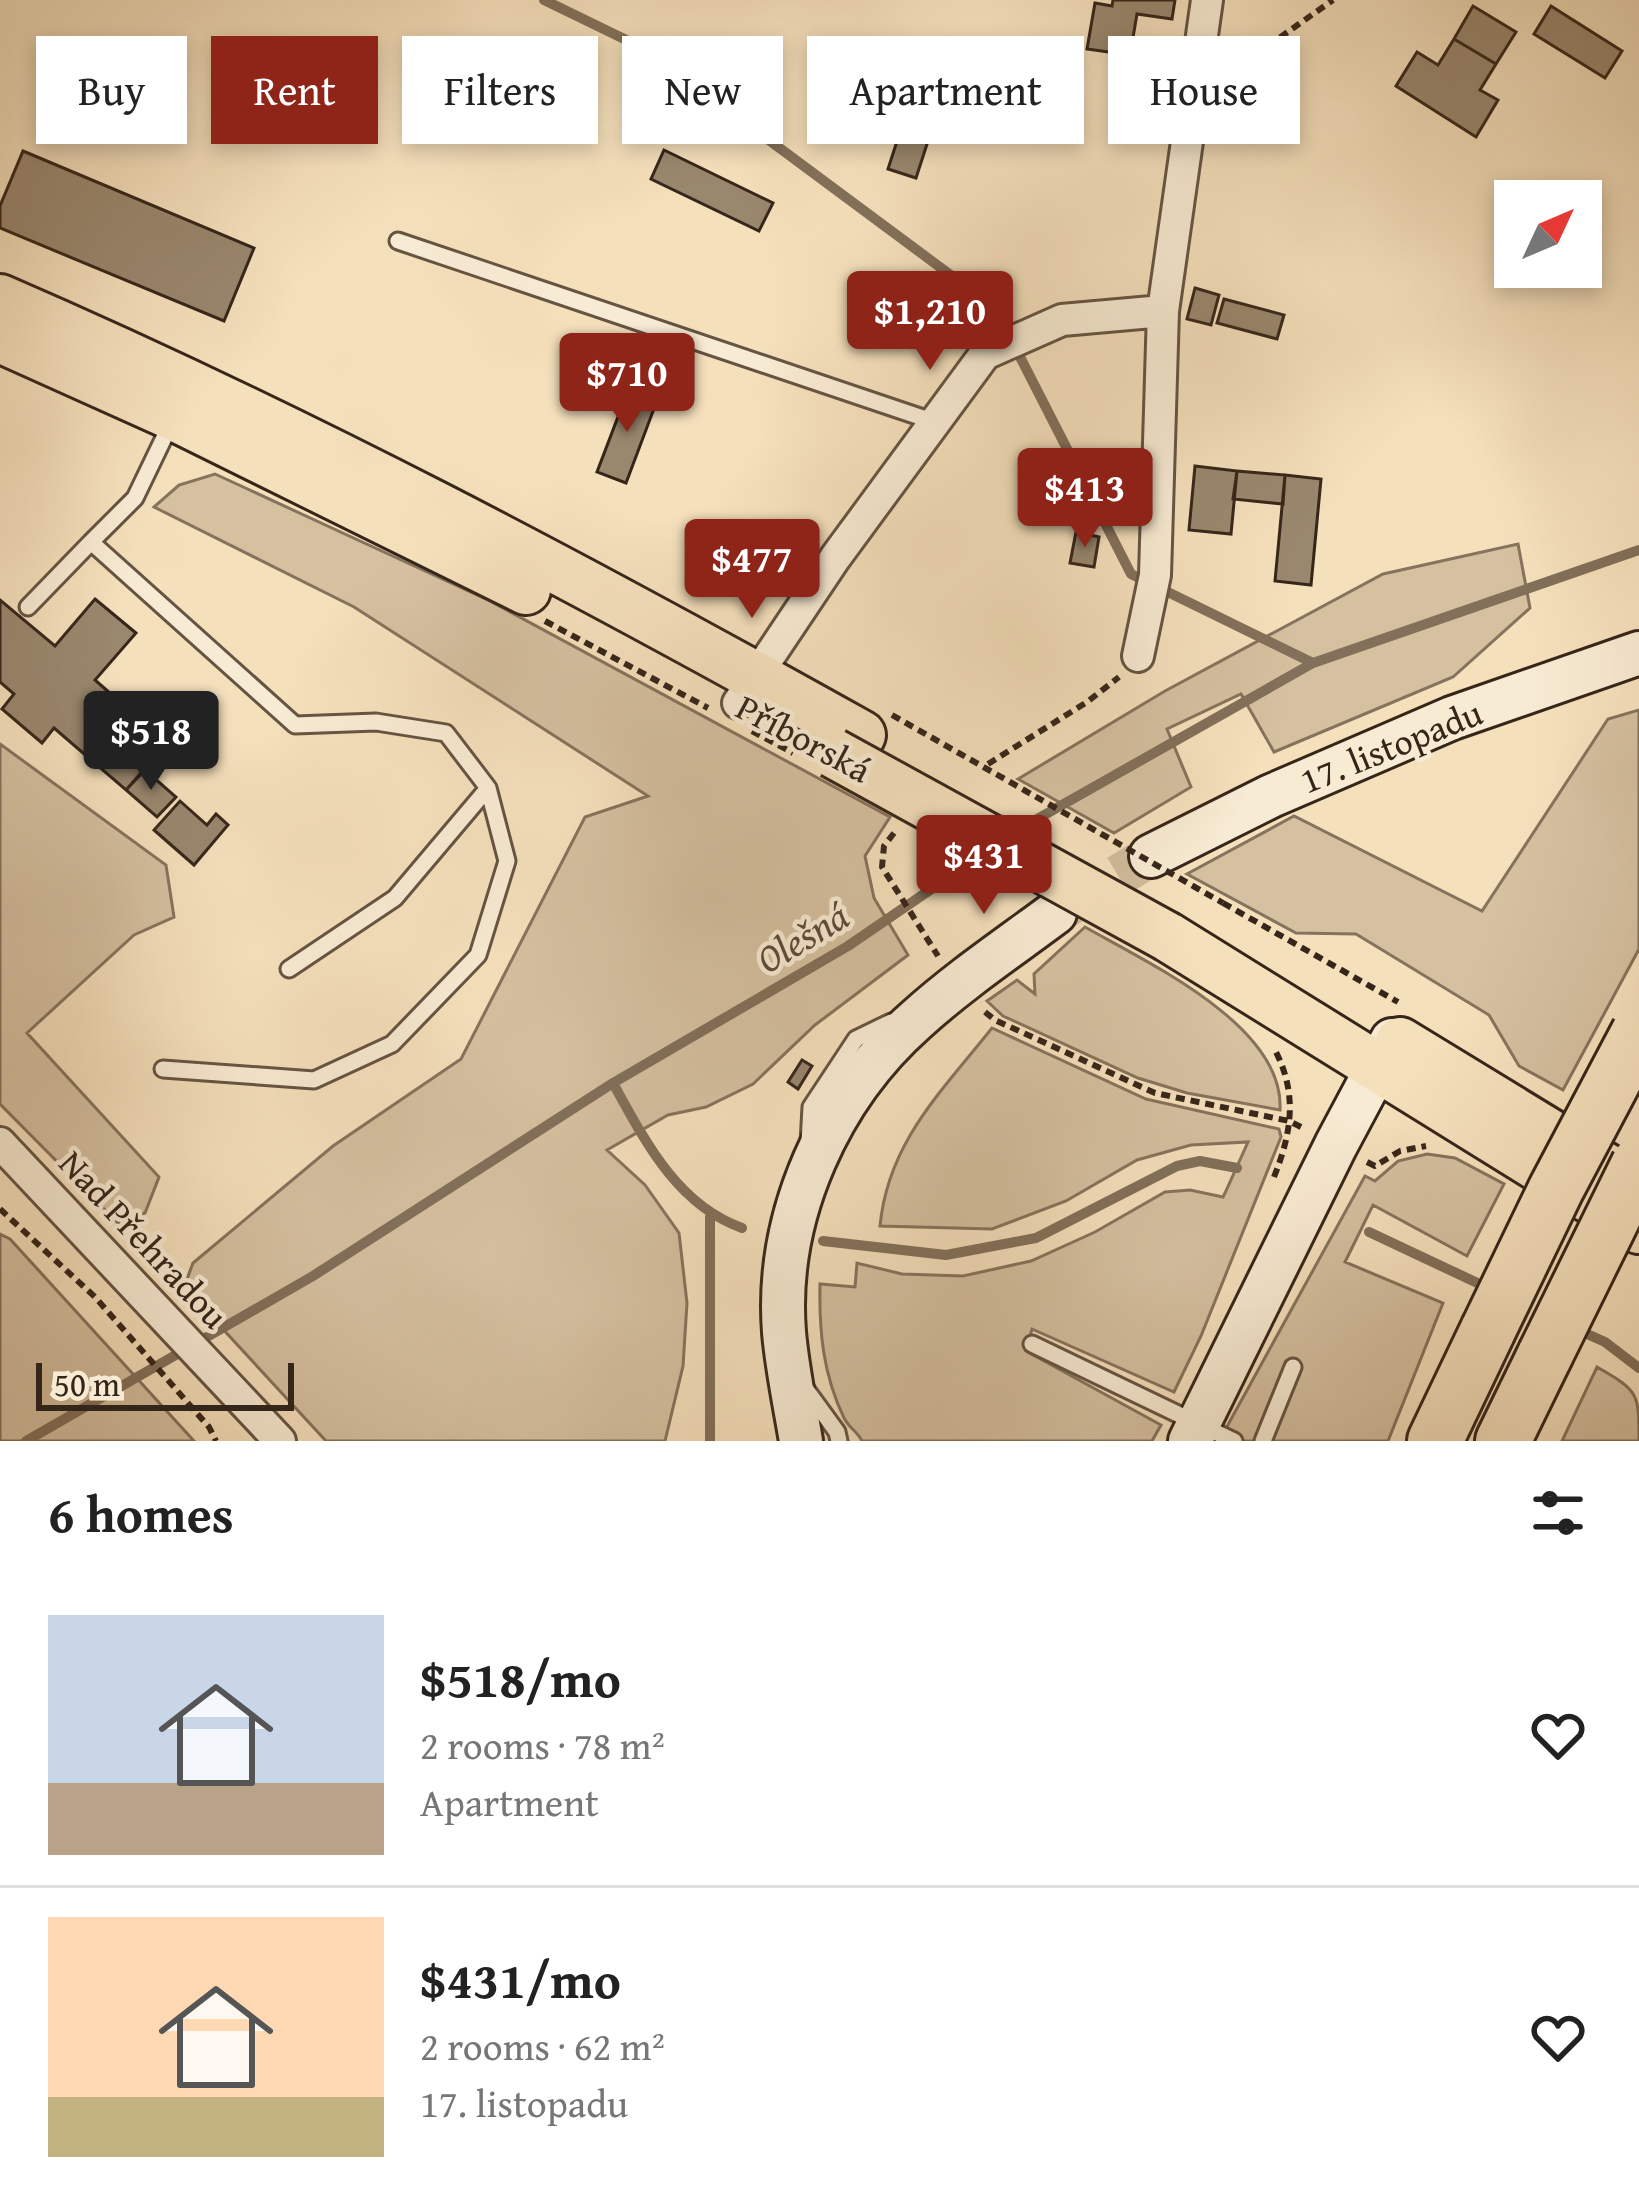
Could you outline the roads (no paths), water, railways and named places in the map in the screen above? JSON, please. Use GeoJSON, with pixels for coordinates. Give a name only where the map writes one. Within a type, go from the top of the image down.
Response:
{"type":"FeatureCollection","features":[{"type":"Feature","properties":{"kind":"highway"},"geometry":{"type":"LineString","coordinates":[[1436,1441],[1556,1189],[1639,1032]]}},
{"type":"Feature","properties":{"kind":"highway"},"geometry":{"type":"LineString","coordinates":[[1503,1441],[1639,1164]]}},
{"type":"Feature","properties":{"kind":"main road","name":"Příborská"},"geometry":{"type":"LineString","coordinates":[[0,299],[182,400]]}},
{"type":"Feature","properties":{"kind":"main road","name":"Příborská"},"geometry":{"type":"LineString","coordinates":[[0,338],[182,400],[496,536],[746,689],[862,734],[1195,920],[1639,1229]]}},
{"type":"Feature","properties":{"kind":"main road","name":"17. listopadu"},"geometry":{"type":"LineString","coordinates":[[1150,856],[1271,796],[1452,718],[1639,653]]}},
{"type":"Feature","properties":{"kind":"main road"},"geometry":{"type":"LineString","coordinates":[[801,1441],[784,1330],[786,1270],[794,1220],[826,1133],[875,1061],[953,988],[1055,913]]}},
{"type":"Feature","properties":{"kind":"main road","name":"Příborská"},"geometry":{"type":"LineString","coordinates":[[1386,1052],[1639,1188]]}},
{"type":"Feature","properties":{"kind":"main road"},"geometry":{"type":"LineString","coordinates":[[1208,1435],[1336,1145],[1386,1052]]}},
{"type":"Feature","properties":{"kind":"street"},"geometry":{"type":"LineString","coordinates":[[1138,656],[1155,575],[1162,310],[1207,0]]}},
{"type":"Feature","properties":{"kind":"street"},"geometry":{"type":"LineString","coordinates":[[746,689],[985,354],[1062,320],[1162,310]]}},
{"type":"Feature","properties":{"kind":"street","name":"Nad Přehradou"},"geometry":{"type":"LineString","coordinates":[[0,1143],[280,1441]]}},
{"type":"Feature","properties":{"kind":"lane"},"geometry":{"type":"LineString","coordinates":[[398,241],[935,422]]}},
{"type":"Feature","properties":{"kind":"lane"},"geometry":{"type":"LineString","coordinates":[[28,607],[135,497],[182,400]]}},
{"type":"Feature","properties":{"kind":"lane"},"geometry":{"type":"LineString","coordinates":[[92,542],[295,725],[376,722],[446,733],[488,788],[507,861],[478,955],[392,1044],[314,1080],[163,1069]]}},
{"type":"Feature","properties":{"kind":"lane"},"geometry":{"type":"LineString","coordinates":[[289,969],[394,898],[488,788]]}},
{"type":"Feature","properties":{"kind":"lane"},"geometry":{"type":"LineString","coordinates":[[1032,1344],[1208,1435]]}},
{"type":"Feature","properties":{"kind":"lane"},"geometry":{"type":"LineString","coordinates":[[1263,1441],[1294,1366]]}},
{"type":"Feature","properties":{"kind":"lane"},"geometry":{"type":"LineString","coordinates":[[790,1367],[839,1441]]}},
{"type":"Feature","properties":{"kind":"waterway"},"geometry":{"type":"LineString","coordinates":[[544,0],[649,51],[995,308],[1131,574],[1313,663]]}},
{"type":"Feature","properties":{"kind":"waterway","name":"Olešná"},"geometry":{"type":"LineString","coordinates":[[1009,835],[1313,663],[1639,550]]}},
{"type":"Feature","properties":{"kind":"waterway","name":"Olešná"},"geometry":{"type":"LineString","coordinates":[[26,1441],[313,1276],[613,1083],[848,946],[984,853]]}},
{"type":"Feature","properties":{"kind":"waterway"},"geometry":{"type":"LineString","coordinates":[[613,1083],[651,1148],[681,1187],[719,1218],[742,1228]]}},
{"type":"Feature","properties":{"kind":"waterway"},"geometry":{"type":"LineString","coordinates":[[823,1241],[946,1255],[1036,1238],[1177,1166],[1200,1161],[1237,1168]]}},
{"type":"Feature","properties":{"kind":"waterway"},"geometry":{"type":"LineString","coordinates":[[710,1217],[710,1441]]}},
{"type":"Feature","properties":{"kind":"waterway"},"geometry":{"type":"LineString","coordinates":[[1369,1232],[1488,1288]]}},
{"type":"Feature","properties":{"kind":"waterway"},"geometry":{"type":"LineString","coordinates":[[1576,1329],[1605,1342],[1639,1368]]}},
{"type":"Feature","properties":{"kind":"tunnel"},"geometry":{"type":"LineString","coordinates":[[1064,908],[1151,856]]}}]}
